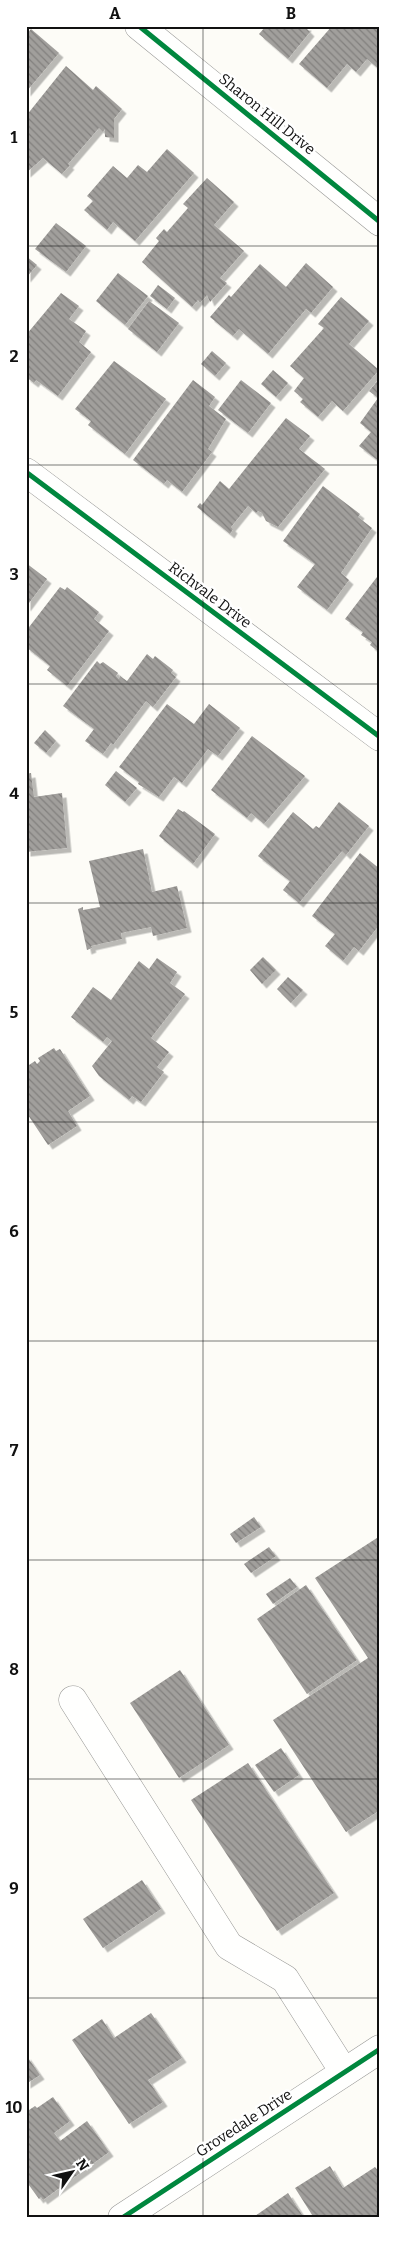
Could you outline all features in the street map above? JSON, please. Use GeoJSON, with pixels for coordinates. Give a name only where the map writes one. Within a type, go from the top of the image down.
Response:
{"type":"FeatureCollection","features":[{"type":"Feature","properties":{"kind":"street","name":"Sharon Hill Drive"},"geometry":{"type":"LineString","coordinates":[[139,26],[380,222]]}},
{"type":"Feature","properties":{"kind":"street","name":"Richvale Drive"},"geometry":{"type":"LineString","coordinates":[[26,472],[380,737]]}},
{"type":"Feature","properties":{"kind":"street"},"geometry":{"type":"LineString","coordinates":[[72,1700],[229,1946],[285,1979],[344,2072]]}},
{"type":"Feature","properties":{"kind":"street","name":"Grovedale Drive"},"geometry":{"type":"LineString","coordinates":[[122,2218],[380,2049]]}},
{"type":"Feature","properties":{"kind":"building"},"geometry":{"type":"Polygon","coordinates":[[[266,26],[307,26],[306,28],[310,32],[288,59],[259,34],[266,26]]]}},
{"type":"Feature","properties":{"kind":"building"},"geometry":{"type":"Polygon","coordinates":[[[332,26],[380,26],[380,70],[367,59],[356,72],[347,64],[327,88],[299,64],[332,26]]]}},
{"type":"Feature","properties":{"kind":"building"},"geometry":{"type":"Polygon","coordinates":[[[31,29],[59,53],[26,92],[26,35],[31,29]]]}},
{"type":"Feature","properties":{"kind":"building"},"geometry":{"type":"Polygon","coordinates":[[[66,66],[93,90],[96,86],[122,109],[114,119],[114,138],[105,137],[105,129],[103,132],[99,128],[68,164],[70,165],[62,174],[43,158],[26,173],[26,116],[66,66]]]}},
{"type":"Feature","properties":{"kind":"building"},"geometry":{"type":"Polygon","coordinates":[[[167,149],[194,173],[135,241],[113,222],[107,230],[84,210],[93,201],[87,196],[113,166],[127,178],[138,165],[147,172],[167,149]]]}},
{"type":"Feature","properties":{"kind":"building"},"geometry":{"type":"Polygon","coordinates":[[[207,178],[234,202],[214,225],[244,251],[220,278],[227,283],[210,302],[207,295],[200,303],[198,300],[192,307],[142,262],[159,241],[156,238],[164,229],[167,232],[188,208],[183,204],[207,178]]]}},
{"type":"Feature","properties":{"kind":"building"},"geometry":{"type":"Polygon","coordinates":[[[56,223],[86,246],[66,272],[35,249],[56,223]]]}},
{"type":"Feature","properties":{"kind":"building"},"geometry":{"type":"Polygon","coordinates":[[[26,256],[37,265],[26,278],[26,256]]]}},
{"type":"Feature","properties":{"kind":"building"},"geometry":{"type":"Polygon","coordinates":[[[306,263],[333,287],[311,313],[306,309],[268,354],[239,329],[233,336],[210,317],[229,295],[231,297],[260,264],[286,287],[306,263]]]}},
{"type":"Feature","properties":{"kind":"building"},"geometry":{"type":"Polygon","coordinates":[[[118,273],[148,296],[125,325],[96,301],[118,273]]]}},
{"type":"Feature","properties":{"kind":"building"},"geometry":{"type":"Polygon","coordinates":[[[158,285],[175,298],[167,309],[150,296],[158,285]]]}},
{"type":"Feature","properties":{"kind":"building"},"geometry":{"type":"Polygon","coordinates":[[[61,293],[79,306],[69,319],[86,331],[79,342],[91,352],[58,396],[36,380],[34,383],[26,377],[26,335],[61,293]]]}},
{"type":"Feature","properties":{"kind":"building"},"geometry":{"type":"Polygon","coordinates":[[[341,297],[369,321],[349,344],[379,370],[343,411],[332,401],[318,417],[300,402],[303,399],[294,391],[304,378],[290,366],[324,328],[318,324],[341,297]]]}},
{"type":"Feature","properties":{"kind":"building"},"geometry":{"type":"Polygon","coordinates":[[[149,301],[179,323],[157,352],[128,329],[149,301]]]}},
{"type":"Feature","properties":{"kind":"building"},"geometry":{"type":"Polygon","coordinates":[[[212,351],[226,363],[215,376],[201,364],[212,351]]]}},
{"type":"Feature","properties":{"kind":"building"},"geometry":{"type":"Polygon","coordinates":[[[114,361],[166,399],[125,454],[88,425],[91,421],[75,409],[114,361]]]}},
{"type":"Feature","properties":{"kind":"building"},"geometry":{"type":"Polygon","coordinates":[[[273,370],[288,383],[276,397],[261,384],[273,370]]]}},
{"type":"Feature","properties":{"kind":"building"},"geometry":{"type":"Polygon","coordinates":[[[380,378],[380,462],[359,446],[371,432],[360,423],[378,398],[369,391],[380,378]]]}},
{"type":"Feature","properties":{"kind":"building"},"geometry":{"type":"Polygon","coordinates":[[[193,380],[215,397],[209,406],[226,419],[208,449],[212,452],[182,492],[167,480],[164,484],[133,460],[193,380]]]}},
{"type":"Feature","properties":{"kind":"building"},"geometry":{"type":"Polygon","coordinates":[[[241,380],[271,403],[248,433],[218,410],[241,380]]]}},
{"type":"Feature","properties":{"kind":"building"},"geometry":{"type":"Polygon","coordinates":[[[286,418],[310,436],[299,449],[325,469],[278,527],[266,521],[262,513],[258,511],[256,513],[248,506],[231,527],[233,529],[230,534],[197,507],[200,503],[202,505],[220,481],[229,489],[286,418]]]}},
{"type":"Feature","properties":{"kind":"building"},"geometry":{"type":"Polygon","coordinates":[[[323,486],[360,514],[358,517],[372,528],[341,573],[349,580],[327,610],[297,587],[315,564],[283,541],[323,486]]]}},
{"type":"Feature","properties":{"kind":"building"},"geometry":{"type":"Polygon","coordinates":[[[26,563],[47,579],[26,607],[26,563]]]}},
{"type":"Feature","properties":{"kind":"building"},"geometry":{"type":"Polygon","coordinates":[[[380,573],[380,653],[370,645],[372,642],[361,635],[363,632],[345,619],[380,573]]]}},
{"type":"Feature","properties":{"kind":"building"},"geometry":{"type":"Polygon","coordinates":[[[60,587],[65,590],[67,587],[99,612],[94,619],[109,631],[67,686],[47,670],[50,666],[26,647],[26,631],[60,587]]]}},
{"type":"Feature","properties":{"kind":"building"},"geometry":{"type":"Polygon","coordinates":[[[147,654],[153,659],[155,656],[173,670],[171,673],[176,677],[153,707],[146,701],[113,745],[111,743],[103,754],[85,741],[94,729],[63,706],[97,661],[100,664],[103,662],[118,673],[116,676],[119,679],[120,676],[127,681],[147,654]]]}},
{"type":"Feature","properties":{"kind":"building"},"geometry":{"type":"Polygon","coordinates":[[[167,704],[194,724],[209,704],[240,728],[218,756],[208,749],[182,783],[174,777],[159,797],[138,784],[139,782],[119,767],[167,704]]]}},
{"type":"Feature","properties":{"kind":"building"},"geometry":{"type":"Polygon","coordinates":[[[45,730],[56,741],[46,753],[34,743],[45,730]]]}},
{"type":"Feature","properties":{"kind":"building"},"geometry":{"type":"Polygon","coordinates":[[[252,736],[305,776],[264,824],[251,813],[247,818],[211,790],[252,736]]]}},
{"type":"Feature","properties":{"kind":"building"},"geometry":{"type":"Polygon","coordinates":[[[116,771],[137,788],[125,802],[105,785],[116,771]]]}},
{"type":"Feature","properties":{"kind":"building"},"geometry":{"type":"Polygon","coordinates":[[[31,773],[34,797],[62,793],[67,848],[26,852],[26,774],[31,773]]]}},
{"type":"Feature","properties":{"kind":"building"},"geometry":{"type":"Polygon","coordinates":[[[339,802],[369,826],[346,855],[342,851],[299,903],[283,890],[290,881],[258,856],[293,812],[313,829],[316,826],[319,828],[339,802]]]}},
{"type":"Feature","properties":{"kind":"building"},"geometry":{"type":"Polygon","coordinates":[[[178,809],[184,811],[215,834],[193,864],[159,836],[178,809]]]}},
{"type":"Feature","properties":{"kind":"building"},"geometry":{"type":"Polygon","coordinates":[[[143,849],[152,892],[177,886],[187,928],[153,936],[151,927],[121,933],[122,939],[91,946],[92,948],[87,950],[78,909],[83,907],[83,910],[100,907],[89,861],[143,849]]]}},
{"type":"Feature","properties":{"kind":"building"},"geometry":{"type":"Polygon","coordinates":[[[360,853],[380,869],[380,924],[359,951],[354,947],[343,961],[325,946],[335,934],[312,916],[360,853]]]}},
{"type":"Feature","properties":{"kind":"building"},"geometry":{"type":"Polygon","coordinates":[[[263,957],[276,970],[262,984],[250,970],[263,957]]]}},
{"type":"Feature","properties":{"kind":"building"},"geometry":{"type":"Polygon","coordinates":[[[157,958],[177,972],[170,983],[185,994],[151,1038],[169,1052],[157,1067],[164,1072],[141,1102],[132,1096],[129,1100],[99,1076],[92,1066],[112,1041],[107,1037],[103,1042],[71,1017],[93,987],[111,1000],[139,961],[149,969],[157,958]]]}},
{"type":"Feature","properties":{"kind":"building"},"geometry":{"type":"Polygon","coordinates":[[[288,977],[303,990],[291,1003],[277,989],[288,977]]]}},
{"type":"Feature","properties":{"kind":"building"},"geometry":{"type":"Polygon","coordinates":[[[54,1048],[56,1051],[60,1049],[90,1096],[68,1111],[77,1126],[48,1145],[26,1112],[26,1067],[35,1061],[37,1064],[40,1061],[38,1058],[54,1048]]]}},
{"type":"Feature","properties":{"kind":"building"},"geometry":{"type":"Polygon","coordinates":[[[254,1517],[261,1527],[236,1543],[230,1534],[254,1517]]]}},
{"type":"Feature","properties":{"kind":"building"},"geometry":{"type":"Polygon","coordinates":[[[380,1536],[380,1810],[346,1832],[273,1720],[368,1658],[315,1578],[380,1536]]]}},
{"type":"Feature","properties":{"kind":"building"},"geometry":{"type":"Polygon","coordinates":[[[269,1547],[276,1556],[251,1573],[244,1564],[269,1547]]]}},
{"type":"Feature","properties":{"kind":"building"},"geometry":{"type":"Polygon","coordinates":[[[290,1578],[297,1587],[273,1604],[266,1594],[290,1578]]]}},
{"type":"Feature","properties":{"kind":"building"},"geometry":{"type":"Polygon","coordinates":[[[306,1585],[357,1660],[307,1694],[257,1619],[306,1585]]]}},
{"type":"Feature","properties":{"kind":"building"},"geometry":{"type":"Polygon","coordinates":[[[180,1670],[229,1745],[179,1778],[130,1703],[180,1670]]]}},
{"type":"Feature","properties":{"kind":"building"},"geometry":{"type":"Polygon","coordinates":[[[281,1748],[299,1775],[274,1792],[255,1765],[281,1748]]]}},
{"type":"Feature","properties":{"kind":"building"},"geometry":{"type":"Polygon","coordinates":[[[248,1763],[334,1893],[277,1931],[191,1800],[248,1763]]]}},
{"type":"Feature","properties":{"kind":"building"},"geometry":{"type":"Polygon","coordinates":[[[142,1880],[161,1909],[103,1948],[83,1919],[142,1880]]]}},
{"type":"Feature","properties":{"kind":"building"},"geometry":{"type":"Polygon","coordinates":[[[151,2013],[182,2058],[148,2080],[163,2102],[129,2124],[72,2040],[102,2019],[114,2038],[151,2013]]]}},
{"type":"Feature","properties":{"kind":"building"},"geometry":{"type":"Polygon","coordinates":[[[26,2055],[40,2075],[26,2084],[26,2055]]]}},
{"type":"Feature","properties":{"kind":"building"},"geometry":{"type":"Polygon","coordinates":[[[53,2097],[70,2121],[54,2133],[60,2141],[87,2121],[109,2152],[43,2200],[41,2197],[39,2199],[26,2181],[26,2112],[35,2106],[37,2108],[53,2097]]]}},
{"type":"Feature","properties":{"kind":"building"},"geometry":{"type":"Polygon","coordinates":[[[330,2166],[343,2188],[375,2167],[380,2173],[380,2218],[314,2218],[295,2188],[330,2166]]]}},
{"type":"Feature","properties":{"kind":"building"},"geometry":{"type":"Polygon","coordinates":[[[288,2193],[304,2218],[256,2218],[255,2216],[288,2193]]]}},
{"type":"Feature","properties":{"kind":"cycle path"},"geometry":{"type":"LineString","coordinates":[[139,26],[380,222]]}},
{"type":"Feature","properties":{"kind":"cycle path"},"geometry":{"type":"LineString","coordinates":[[26,472],[380,737]]}},
{"type":"Feature","properties":{"kind":"cycle path"},"geometry":{"type":"LineString","coordinates":[[122,2218],[380,2049]]}}]}
